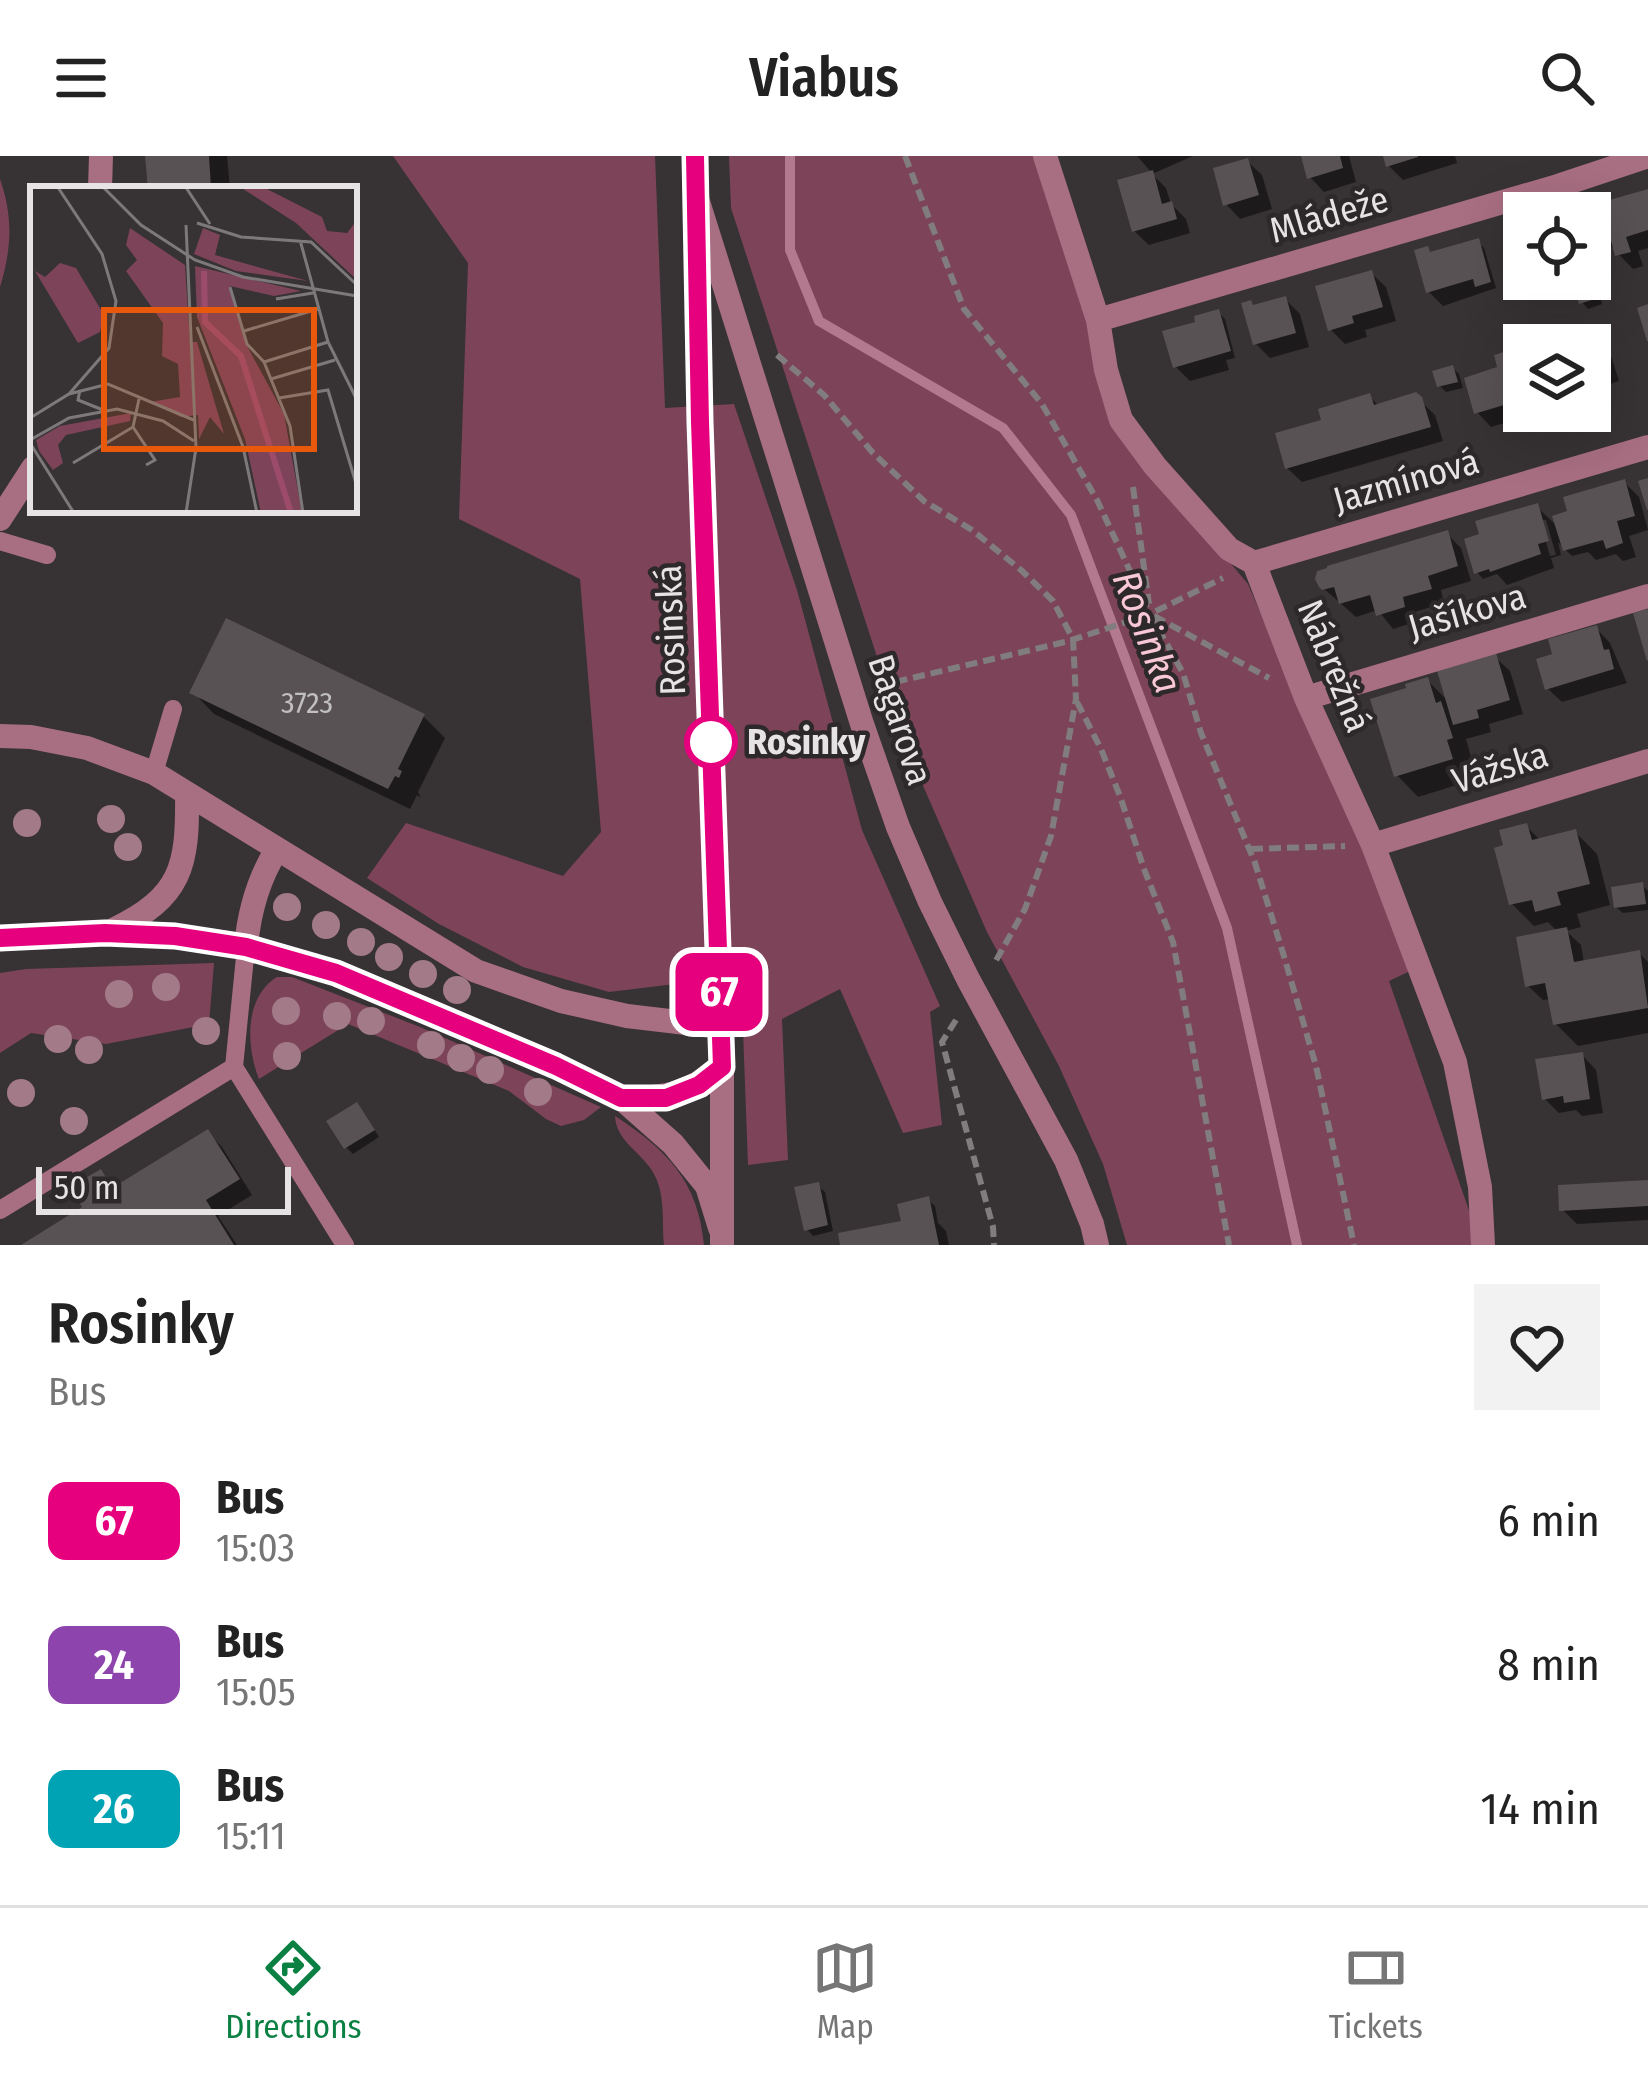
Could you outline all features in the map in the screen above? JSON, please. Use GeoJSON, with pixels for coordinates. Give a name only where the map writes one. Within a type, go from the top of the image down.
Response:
{"type":"FeatureCollection","features":[{"type":"Feature","properties":{"kind":"street"},"geometry":{"type":"LineString","coordinates":[[100,186],[101,156]]}},
{"type":"Feature","properties":{"kind":"street","name":"Rosinská"},"geometry":{"type":"LineString","coordinates":[[695,156],[723,1241]]}},
{"type":"Feature","properties":{"kind":"street","name":"Nábrežná"},"geometry":{"type":"LineString","coordinates":[[1045,156],[1098,320],[1121,420],[1229,549],[1254,563],[1306,698],[1373,845],[1455,1062],[1480,1187],[1483,1245]]}},
{"type":"Feature","properties":{"kind":"street","name":"Mládeže"},"geometry":{"type":"LineString","coordinates":[[1098,320],[1648,156]]}},
{"type":"Feature","properties":{"kind":"street","name":"Bagarova"},"geometry":{"type":"LineString","coordinates":[[695,192],[898,827],[930,902],[1066,1160],[1097,1245]]}},
{"type":"Feature","properties":{"kind":"street","name":"Jazmínová"},"geometry":{"type":"LineString","coordinates":[[1254,563],[1648,447]]}},
{"type":"Feature","properties":{"kind":"street"},"geometry":{"type":"LineString","coordinates":[[0,519],[30,473]]}},
{"type":"Feature","properties":{"kind":"street","name":"Jašíkova"},"geometry":{"type":"LineString","coordinates":[[1306,698],[1648,596]]}},
{"type":"Feature","properties":{"kind":"street"},"geometry":{"type":"LineString","coordinates":[[0,723],[31,737]]}},
{"type":"Feature","properties":{"kind":"street"},"geometry":{"type":"LineString","coordinates":[[0,736],[87,748],[154,772],[476,971],[561,1001],[720,1027]]}},
{"type":"Feature","properties":{"kind":"street","name":"Vážska"},"geometry":{"type":"LineString","coordinates":[[1373,845],[1648,761]]}},
{"type":"Feature","properties":{"kind":"street"},"geometry":{"type":"LineString","coordinates":[[105,933],[142,916],[168,892],[182,866],[188,840],[187,794]]}},
{"type":"Feature","properties":{"kind":"street"},"geometry":{"type":"LineString","coordinates":[[246,947],[249,919],[267,866],[278,849]]}},
{"type":"Feature","properties":{"kind":"street"},"geometry":{"type":"LineString","coordinates":[[0,938],[105,933],[175,936],[246,947],[336,973],[621,1098],[673,1144],[706,1186],[723,1241]]}},
{"type":"Feature","properties":{"kind":"street"},"geometry":{"type":"LineString","coordinates":[[621,1098],[666,1098],[699,1085],[722,1067]]}},
{"type":"Feature","properties":{"kind":"lane"},"geometry":{"type":"LineString","coordinates":[[0,542],[46,555]]}},
{"type":"Feature","properties":{"kind":"lane"},"geometry":{"type":"LineString","coordinates":[[154,772],[173,709]]}},
{"type":"Feature","properties":{"kind":"lane"},"geometry":{"type":"LineString","coordinates":[[246,947],[234,1067],[345,1245]]}},
{"type":"Feature","properties":{"kind":"lane"},"geometry":{"type":"LineString","coordinates":[[0,1210],[234,1067]]}},
{"type":"Feature","properties":{"kind":"path"},"geometry":{"type":"LineString","coordinates":[[905,156],[964,309],[1042,404],[1097,500],[1183,673],[1201,733],[1249,849],[1316,1066],[1354,1245]]}},
{"type":"Feature","properties":{"kind":"path"},"geometry":{"type":"LineString","coordinates":[[768,348],[824,395],[873,453],[924,501],[973,530],[1021,570],[1053,602],[1073,639],[1076,699],[1052,836],[1025,910],[941,1042],[994,1245]]}},
{"type":"Feature","properties":{"kind":"path"},"geometry":{"type":"LineString","coordinates":[[1126,427],[1150,614]]}},
{"type":"Feature","properties":{"kind":"path"},"geometry":{"type":"LineString","coordinates":[[878,686],[1125,623],[1254,563]]}},
{"type":"Feature","properties":{"kind":"path"},"geometry":{"type":"LineString","coordinates":[[1150,614],[1306,698]]}},
{"type":"Feature","properties":{"kind":"path"},"geometry":{"type":"LineString","coordinates":[[1076,699],[1114,780],[1173,942],[1229,1245]]}},
{"type":"Feature","properties":{"kind":"path"},"geometry":{"type":"LineString","coordinates":[[1249,849],[1373,845]]}},
{"type":"Feature","properties":{"kind":"shaded area"},"geometry":{"type":"Polygon","coordinates":[[[393,156],[655,156],[665,408],[734,404],[797,590],[862,830],[940,1006],[930,1012],[942,1125],[903,1133],[840,989],[782,1019],[788,1160],[748,1165],[741,976],[609,992],[523,967],[439,924],[367,878],[406,823],[563,876],[601,832],[580,579],[459,519],[468,263],[393,156]]]}},
{"type":"Feature","properties":{"kind":"shaded area","name":"Rosinky"},"geometry":{"type":"Polygon","coordinates":[[[729,156],[1038,156],[1079,283],[1115,426],[1248,584],[1387,906],[1410,971],[1389,981],[1472,1219],[1473,1245],[1127,1245],[1103,1164],[1059,1066],[987,932],[907,749],[731,208],[729,156]]]}},
{"type":"Feature","properties":{"kind":"shaded area"},"geometry":{"type":"Polygon","coordinates":[[[0,179],[9,232],[0,287],[0,179]]]}},
{"type":"Feature","properties":{"kind":"shaded area"},"geometry":{"type":"Polygon","coordinates":[[[214,963],[209,1024],[106,1044],[31,1033],[0,1053],[0,973],[214,963]]]}},
{"type":"Feature","properties":{"kind":"shaded area"},"geometry":{"type":"Polygon","coordinates":[[[277,977],[292,977],[420,1027],[601,1107],[584,1120],[561,1126],[509,1091],[348,1024],[259,1079],[250,1038],[253,1010],[266,986],[277,977]]]}},
{"type":"Feature","properties":{"kind":"shaded area"},"geometry":{"type":"Polygon","coordinates":[[[615,1116],[677,1169],[695,1203],[704,1245],[664,1245],[656,1178],[620,1134],[615,1116]]]}},
{"type":"Feature","properties":{"kind":"building"},"geometry":{"type":"Polygon","coordinates":[[[145,156],[209,156],[211,186],[148,186],[145,156]]]}},
{"type":"Feature","properties":{"kind":"building"},"geometry":{"type":"Polygon","coordinates":[[[1301,156],[1340,156],[1343,168],[1307,179],[1301,156]]]}},
{"type":"Feature","properties":{"kind":"building"},"geometry":{"type":"Polygon","coordinates":[[[1383,156],[1418,156],[1418,157],[1386,167],[1383,156]]]}},
{"type":"Feature","properties":{"kind":"building"},"geometry":{"type":"Polygon","coordinates":[[[1248,158],[1259,195],[1223,206],[1213,168],[1248,158]]]}},
{"type":"Feature","properties":{"kind":"building"},"geometry":{"type":"Polygon","coordinates":[[[1153,170],[1162,204],[1172,201],[1177,219],[1132,232],[1117,180],[1153,170]]]}},
{"type":"Feature","properties":{"kind":"building"},"geometry":{"type":"Polygon","coordinates":[[[1648,189],[1648,230],[1626,237],[1631,252],[1615,256],[1611,241],[1611,200],[1648,189]]]}},
{"type":"Feature","properties":{"kind":"building"},"geometry":{"type":"Polygon","coordinates":[[[1479,238],[1491,282],[1475,287],[1473,279],[1426,293],[1414,250],[1428,246],[1430,252],[1479,238]]]}},
{"type":"Feature","properties":{"kind":"building"},"geometry":{"type":"Polygon","coordinates":[[[1372,270],[1383,307],[1352,316],[1354,323],[1328,331],[1315,286],[1372,270]]]}},
{"type":"Feature","properties":{"kind":"building"},"geometry":{"type":"Polygon","coordinates":[[[1286,296],[1296,333],[1253,345],[1241,303],[1251,300],[1253,305],[1286,296]]]}},
{"type":"Feature","properties":{"kind":"building"},"geometry":{"type":"Polygon","coordinates":[[[1648,304],[1648,341],[1647,341],[1637,308],[1648,304]]]}},
{"type":"Feature","properties":{"kind":"building"},"geometry":{"type":"Polygon","coordinates":[[[1219,309],[1231,351],[1173,368],[1162,331],[1219,309]]]}},
{"type":"Feature","properties":{"kind":"building"},"geometry":{"type":"Polygon","coordinates":[[[1503,352],[1503,405],[1474,414],[1464,378],[1497,367],[1494,355],[1503,352]]]}},
{"type":"Feature","properties":{"kind":"building"},"geometry":{"type":"Polygon","coordinates":[[[1453,365],[1458,382],[1437,387],[1432,371],[1453,365]]]}},
{"type":"Feature","properties":{"kind":"building"},"geometry":{"type":"Polygon","coordinates":[[[1416,392],[1431,427],[1285,469],[1275,433],[1321,420],[1318,409],[1370,393],[1374,405],[1416,392]]]}},
{"type":"Feature","properties":{"kind":"building"},"geometry":{"type":"Polygon","coordinates":[[[1648,478],[1648,509],[1647,510],[1638,481],[1648,478]]]}},
{"type":"Feature","properties":{"kind":"building"},"geometry":{"type":"Polygon","coordinates":[[[1625,479],[1635,516],[1617,521],[1623,543],[1606,549],[1603,540],[1563,551],[1552,516],[1567,511],[1563,497],[1625,479]]]}},
{"type":"Feature","properties":{"kind":"building"},"geometry":{"type":"Polygon","coordinates":[[[1538,503],[1549,541],[1538,544],[1541,554],[1474,574],[1464,539],[1479,534],[1475,521],[1538,503]]]}},
{"type":"Feature","properties":{"kind":"building"},"geometry":{"type":"Polygon","coordinates":[[[1448,530],[1458,566],[1428,576],[1432,589],[1403,597],[1405,607],[1376,616],[1370,595],[1339,604],[1334,587],[1322,590],[1315,579],[1317,571],[1327,566],[1448,530]]]}},
{"type":"Feature","properties":{"kind":"building"},"geometry":{"type":"Polygon","coordinates":[[[1648,609],[1648,660],[1647,661],[1633,613],[1648,609]]]}},
{"type":"Feature","properties":{"kind":"building"},"geometry":{"type":"Polygon","coordinates":[[[226,618],[425,714],[398,769],[402,771],[399,778],[395,776],[388,789],[189,693],[226,618]]]}},
{"type":"Feature","properties":{"kind":"building"},"geometry":{"type":"Polygon","coordinates":[[[1597,625],[1614,669],[1545,690],[1536,659],[1552,654],[1548,639],[1597,625]]]}},
{"type":"Feature","properties":{"kind":"building"},"geometry":{"type":"Polygon","coordinates":[[[1496,653],[1510,700],[1477,710],[1479,718],[1453,725],[1437,671],[1496,653]]]}},
{"type":"Feature","properties":{"kind":"building"},"geometry":{"type":"Polygon","coordinates":[[[1428,677],[1453,738],[1447,740],[1453,759],[1394,777],[1370,699],[1428,677]]]}},
{"type":"Feature","properties":{"kind":"building"},"geometry":{"type":"Polygon","coordinates":[[[1527,823],[1532,840],[1576,829],[1590,884],[1557,892],[1561,905],[1535,912],[1532,900],[1509,905],[1494,848],[1503,845],[1499,830],[1527,823]]]}},
{"type":"Feature","properties":{"kind":"building"},"geometry":{"type":"Polygon","coordinates":[[[1643,882],[1646,904],[1614,908],[1611,887],[1643,882]]]}},
{"type":"Feature","properties":{"kind":"building"},"geometry":{"type":"Polygon","coordinates":[[[1567,927],[1574,962],[1640,950],[1648,1008],[1553,1025],[1545,983],[1525,987],[1516,937],[1567,927]]]}},
{"type":"Feature","properties":{"kind":"building"},"geometry":{"type":"Polygon","coordinates":[[[1583,1052],[1590,1099],[1542,1100],[1535,1059],[1583,1052]]]}},
{"type":"Feature","properties":{"kind":"building"},"geometry":{"type":"Polygon","coordinates":[[[357,1102],[375,1130],[344,1149],[326,1121],[357,1102]]]}},
{"type":"Feature","properties":{"kind":"building"},"geometry":{"type":"Polygon","coordinates":[[[208,1129],[240,1179],[206,1200],[234,1245],[21,1245],[82,1207],[70,1187],[101,1169],[112,1188],[208,1129]]]}},
{"type":"Feature","properties":{"kind":"building"},"geometry":{"type":"Polygon","coordinates":[[[1648,1180],[1648,1206],[1559,1211],[1558,1185],[1648,1180]]]}},
{"type":"Feature","properties":{"kind":"building"},"geometry":{"type":"Polygon","coordinates":[[[819,1182],[828,1225],[804,1231],[794,1187],[819,1182]]]}},
{"type":"Feature","properties":{"kind":"building"},"geometry":{"type":"Polygon","coordinates":[[[929,1196],[939,1245],[840,1245],[838,1233],[901,1221],[897,1204],[929,1196]]]}},
{"type":"Feature","properties":{"kind":"waterway","name":"Rosinka"},"geometry":{"type":"LineString","coordinates":[[790,156],[790,250],[819,321],[1003,428],[1071,515],[1227,928],[1297,1245]]}},
{"type":"Feature","properties":{"kind":"bus line","name":"67"},"geometry":{"type":"LineString","coordinates":[[0,938],[105,933],[175,936],[246,947],[336,973],[621,1098],[666,1098],[699,1085],[722,1067],[695,156]]}},
{"type":"Feature","properties":{"kind":"place","name":"Rosinky"},"geometry":{"type":"Point","coordinates":[711,742]}}]}
